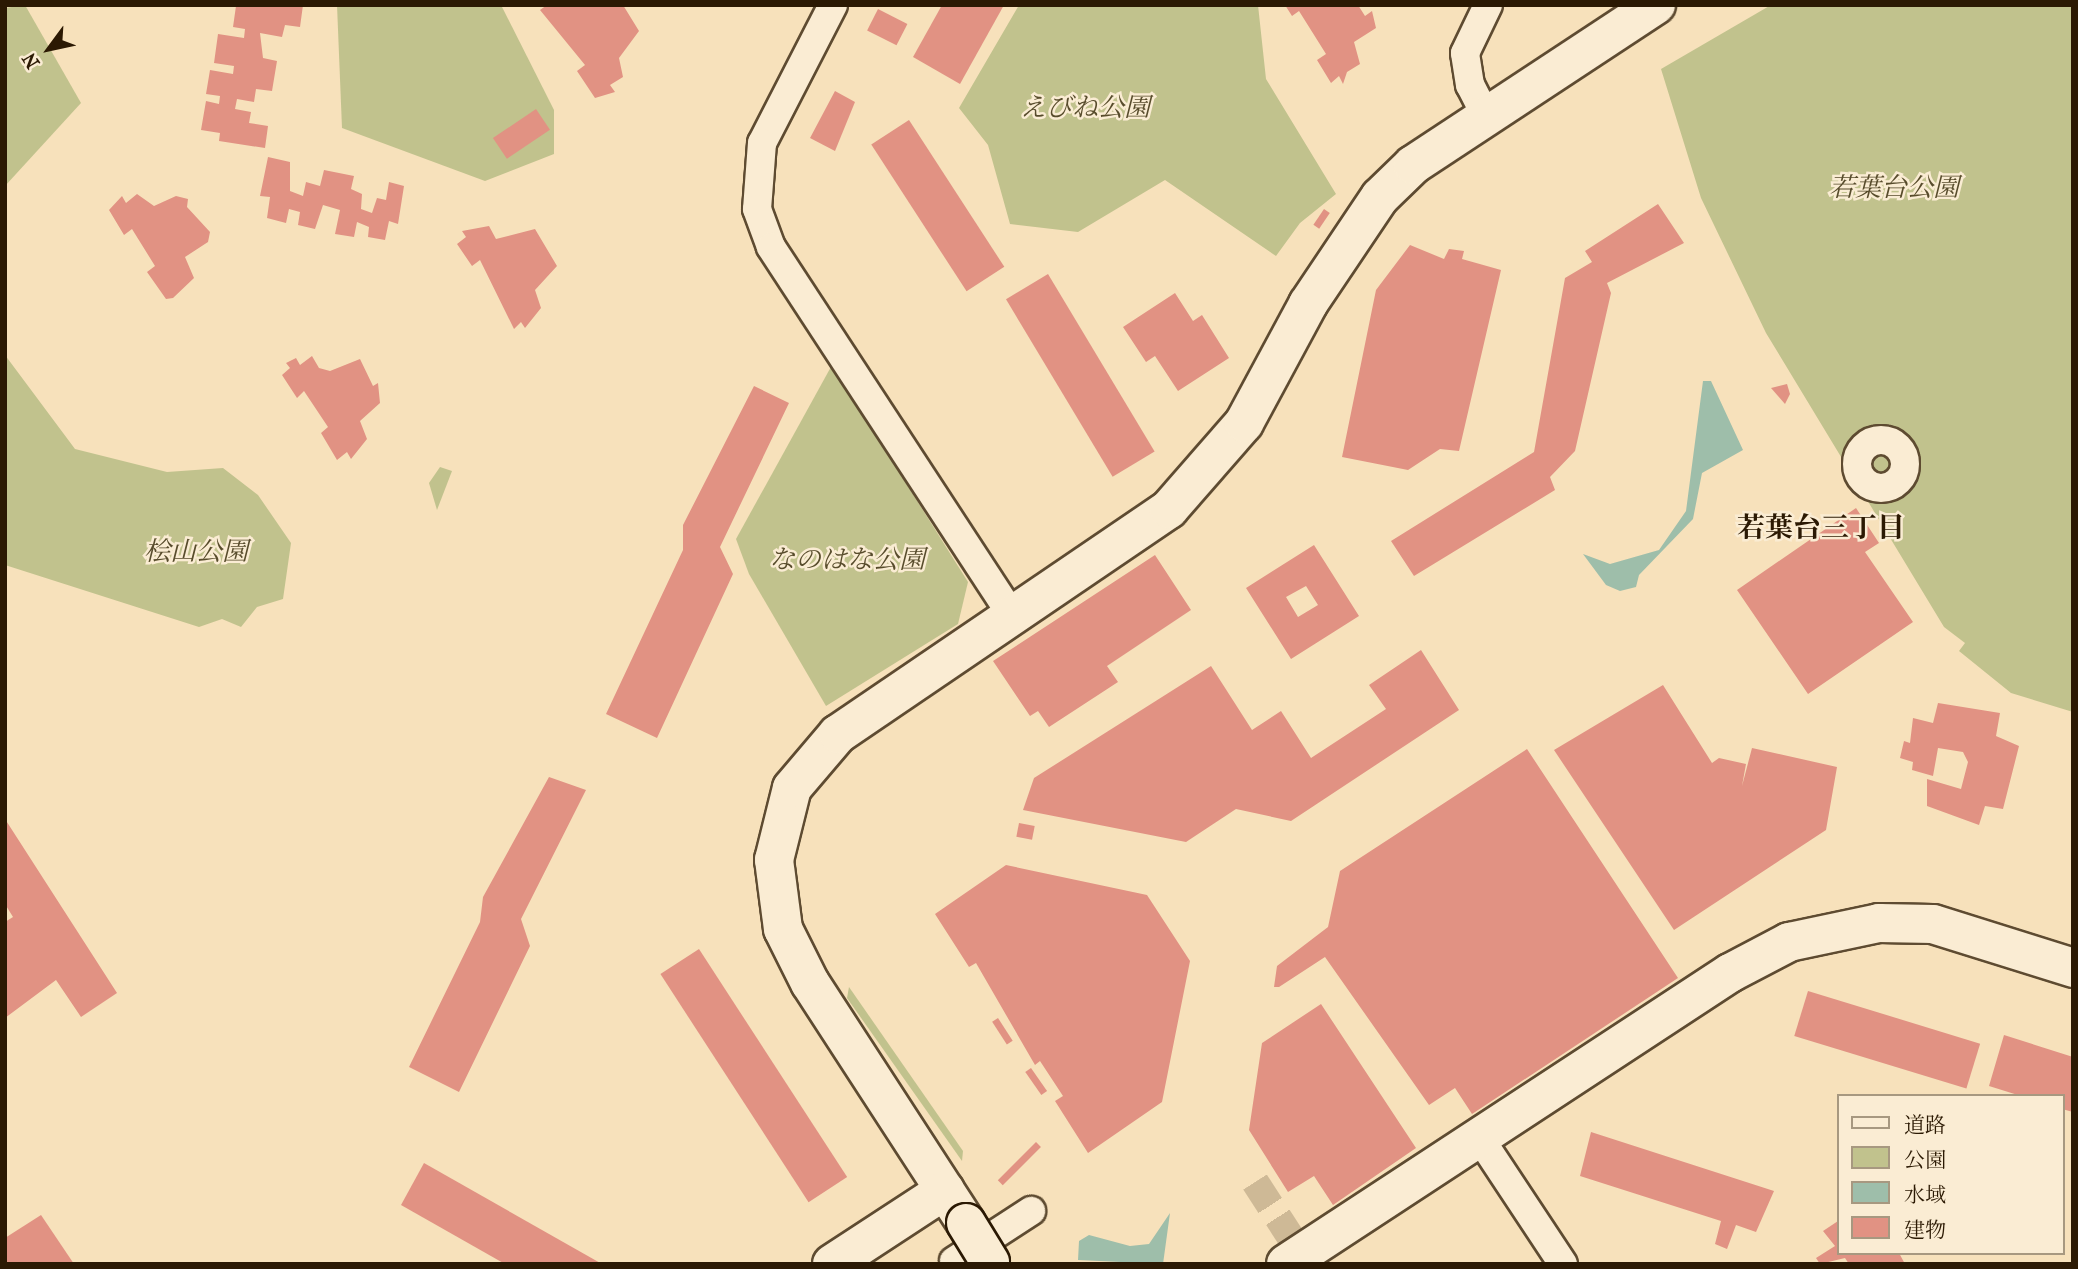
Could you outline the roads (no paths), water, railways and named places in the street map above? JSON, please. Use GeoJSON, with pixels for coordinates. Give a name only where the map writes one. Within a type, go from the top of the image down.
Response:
{"type":"FeatureCollection","features":[{"type":"Feature","properties":{"kind":"street"},"geometry":{"type":"LineString","coordinates":[[832,5],[762,143],[757,209],[771,247],[1014,619]]}},
{"type":"Feature","properties":{"kind":"street"},"geometry":{"type":"LineString","coordinates":[[1486,117],[1470,85],[1465,53],[1488,5]]}},
{"type":"Feature","properties":{"kind":"street"},"geometry":{"type":"LineString","coordinates":[[1031,1211],[979,1262],[966,1223],[793,953],[777,903],[774,860],[792,788],[838,734],[1014,619],[1141,530],[1192,486],[1244,423],[1314,294],[1380,197],[1413,164],[1656,5]]}},
{"type":"Feature","properties":{"kind":"street"},"geometry":{"type":"LineString","coordinates":[[1286,1264],[1757,957],[1825,932],[1879,923],[1933,924],[2073,968]]}},
{"type":"Feature","properties":{"kind":"street"},"geometry":{"type":"LineString","coordinates":[[1479,1137],[1563,1264]]}},
{"type":"Feature","properties":{"kind":"street"},"geometry":{"type":"LineString","coordinates":[[832,1264],[944,1190]]}},
{"type":"Feature","properties":{"kind":"water"},"geometry":{"type":"Polygon","coordinates":[[[1703,381],[1711,381],[1743,450],[1702,473],[1693,519],[1639,575],[1636,587],[1620,591],[1606,585],[1583,554],[1610,564],[1659,550],[1686,511],[1703,381]]]}},
{"type":"Feature","properties":{"kind":"water"},"geometry":{"type":"Polygon","coordinates":[[[1170,1213],[1163,1264],[1078,1260],[1079,1241],[1089,1235],[1130,1246],[1149,1244],[1170,1213]]]}},
{"type":"Feature","properties":{"kind":"tunnel"},"geometry":{"type":"LineString","coordinates":[[1255,1182],[1308,1264]]}},
{"type":"Feature","properties":{"kind":"district","name":"若葉台三丁目"},"geometry":{"type":"Point","coordinates":[1821,528]}},
{"type":"Feature","properties":{"kind":"park label","name":"えびね公園"},"geometry":{"type":"Point","coordinates":[1085,108]}},
{"type":"Feature","properties":{"kind":"park label","name":"若葉台公園"},"geometry":{"type":"Point","coordinates":[1894,188]}},
{"type":"Feature","properties":{"kind":"park label","name":"桧山公園"},"geometry":{"type":"Point","coordinates":[196,552]}},
{"type":"Feature","properties":{"kind":"park label","name":"なのはな公園"},"geometry":{"type":"Point","coordinates":[847,560]}}]}
